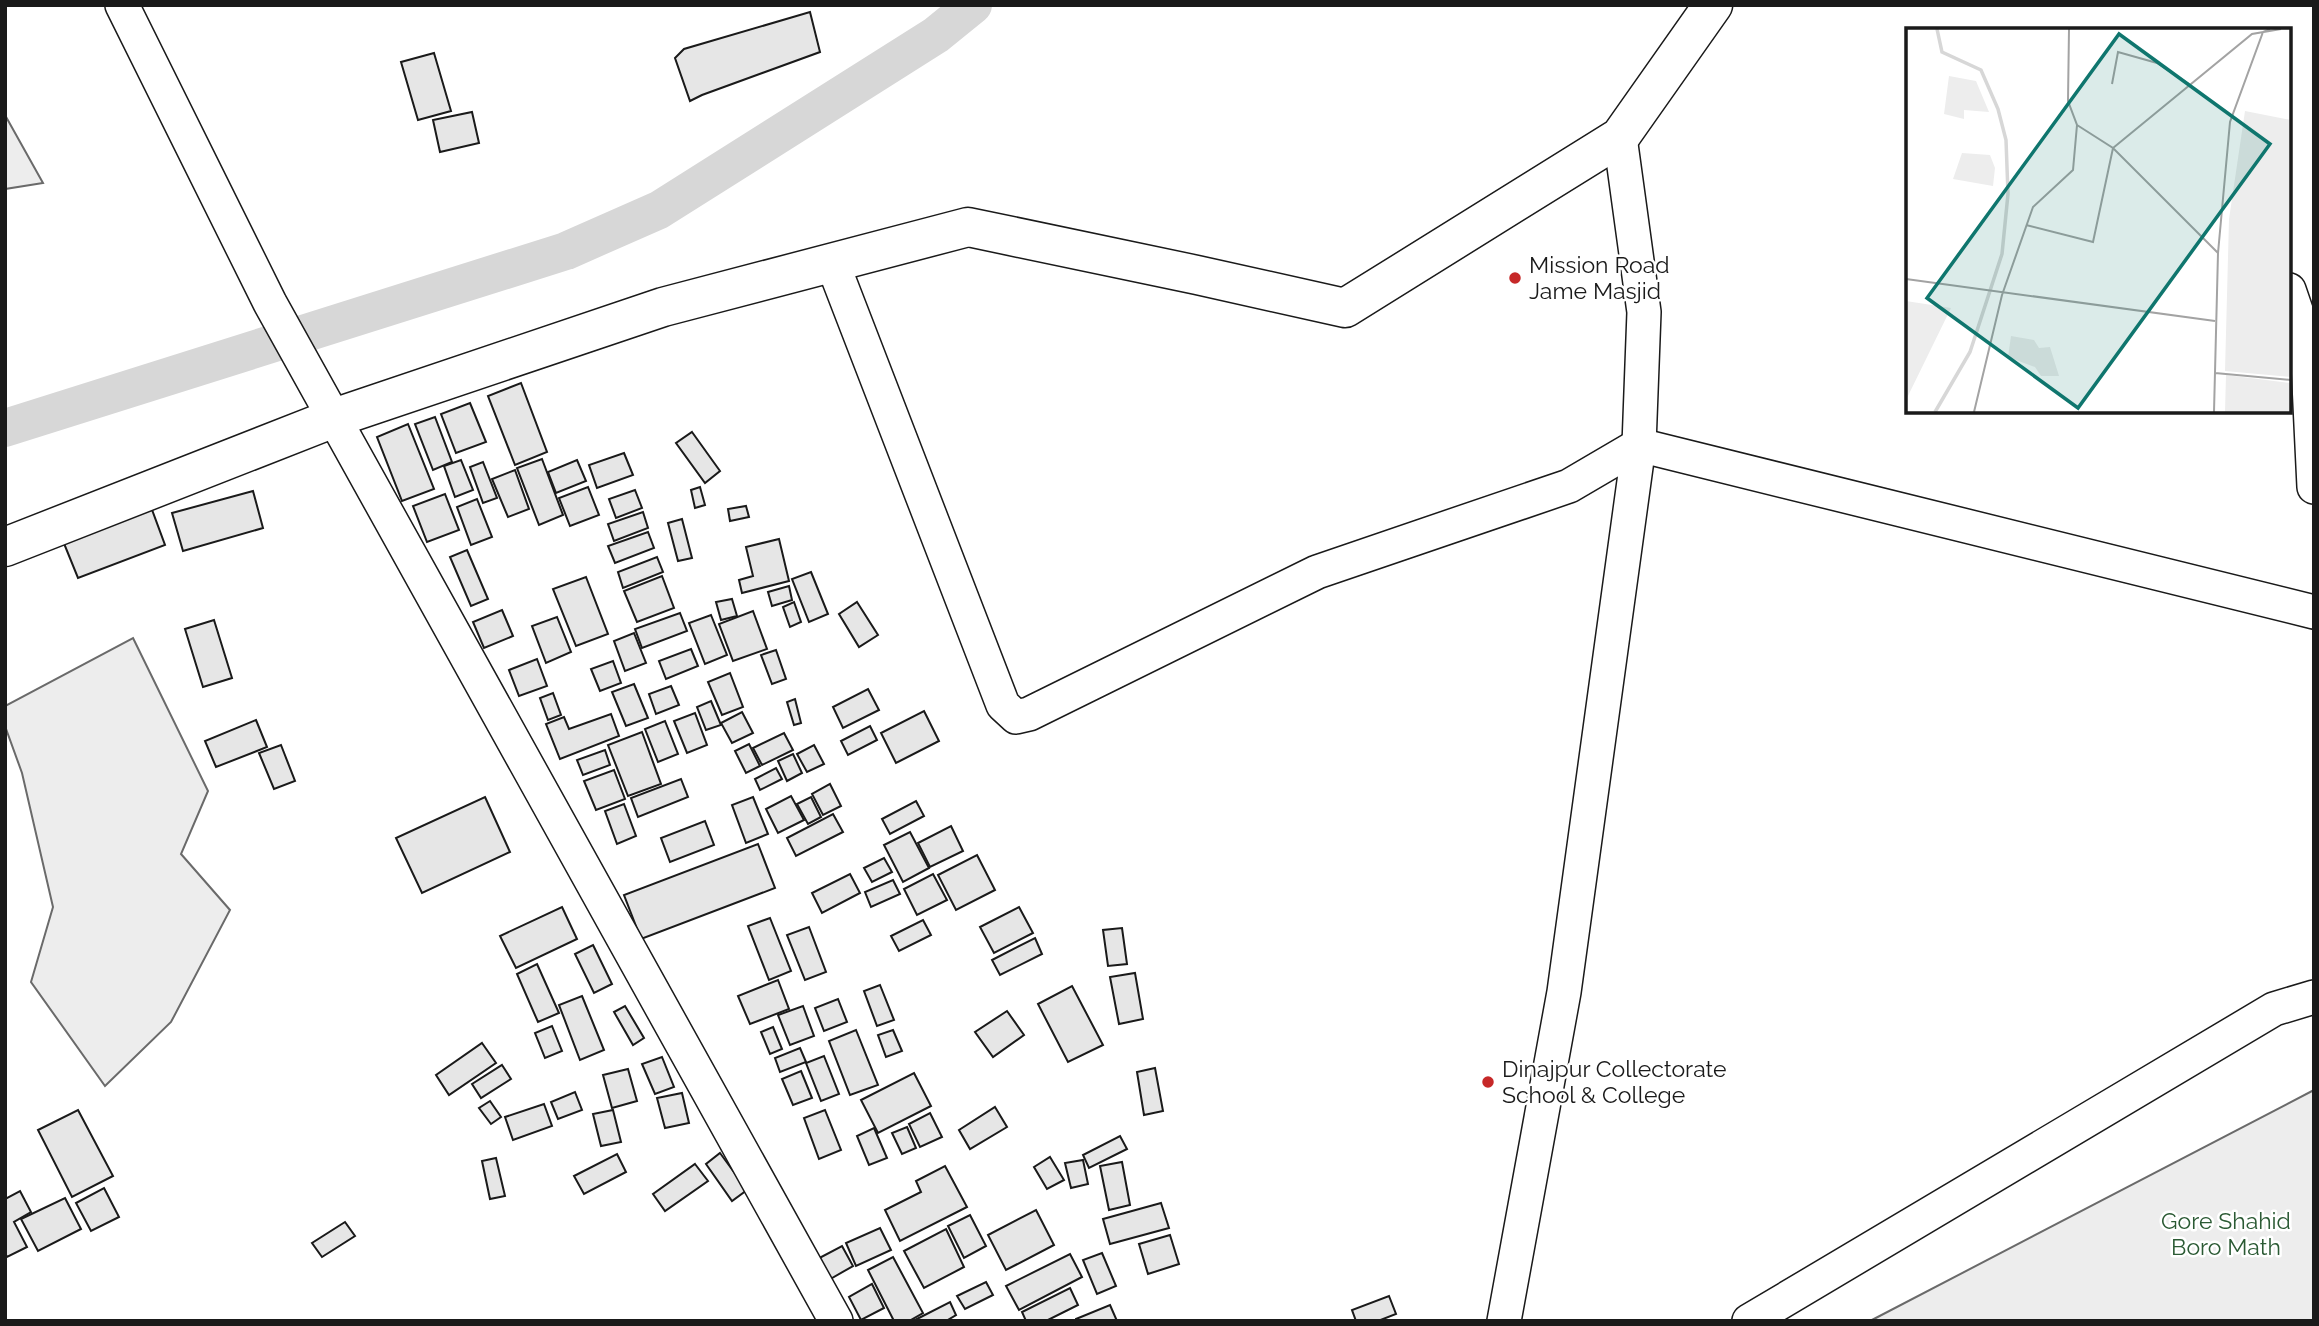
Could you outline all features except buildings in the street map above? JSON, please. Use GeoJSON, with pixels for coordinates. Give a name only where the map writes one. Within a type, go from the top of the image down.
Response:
{"type":"FeatureCollection","features":[{"type":"Feature","properties":{"kind":"street"},"geometry":{"type":"LineString","coordinates":[[122,5],[270,303],[836,1321]]}},
{"type":"Feature","properties":{"kind":"street"},"geometry":{"type":"LineString","coordinates":[[5,547],[334,418],[663,307],[968,227],[1345,308],[1620,137],[1713,5]]}},
{"type":"Feature","properties":{"kind":"street"},"geometry":{"type":"LineString","coordinates":[[1504,1321],[1564,992],[1639,445],[1644,312],[1620,137]]}},
{"type":"Feature","properties":{"kind":"street"},"geometry":{"type":"LineString","coordinates":[[832,262],[1003,705],[1016,717],[1029,714],[1317,572],[1569,486],[1639,445],[2314,612]]}},
{"type":"Feature","properties":{"kind":"street"},"geometry":{"type":"LineString","coordinates":[[2291,296],[2307,342],[2314,487]]}},
{"type":"Feature","properties":{"kind":"street"},"geometry":{"type":"LineString","coordinates":[[1749,1321],[2274,1009],[2314,997]]}},
{"type":"Feature","properties":{"kind":"shaded area"},"geometry":{"type":"Polygon","coordinates":[[[5,115],[43,183],[5,189],[5,115]]]}},
{"type":"Feature","properties":{"kind":"shaded area"},"geometry":{"type":"Polygon","coordinates":[[[133,638],[208,791],[181,854],[230,910],[171,1022],[105,1086],[31,982],[53,907],[22,773],[5,726],[5,706],[133,638]]]}},
{"type":"Feature","properties":{"kind":"shaded area","name":"Gore Shahid Boro Math"},"geometry":{"type":"Polygon","coordinates":[[[2314,1090],[2314,1321],[1870,1321],[2314,1090]]]}},
{"type":"Feature","properties":{"kind":"waterway"},"geometry":{"type":"LineString","coordinates":[[5,428],[566,251],[659,210],[936,35],[973,5]]}},
{"type":"Feature","properties":{"kind":"place","name":"Mission Road Jame Masjid"},"geometry":{"type":"Point","coordinates":[1515,278]}},
{"type":"Feature","properties":{"kind":"place","name":"Dinajpur Collectorate School & College"},"geometry":{"type":"Point","coordinates":[1488,1082]}}]}
